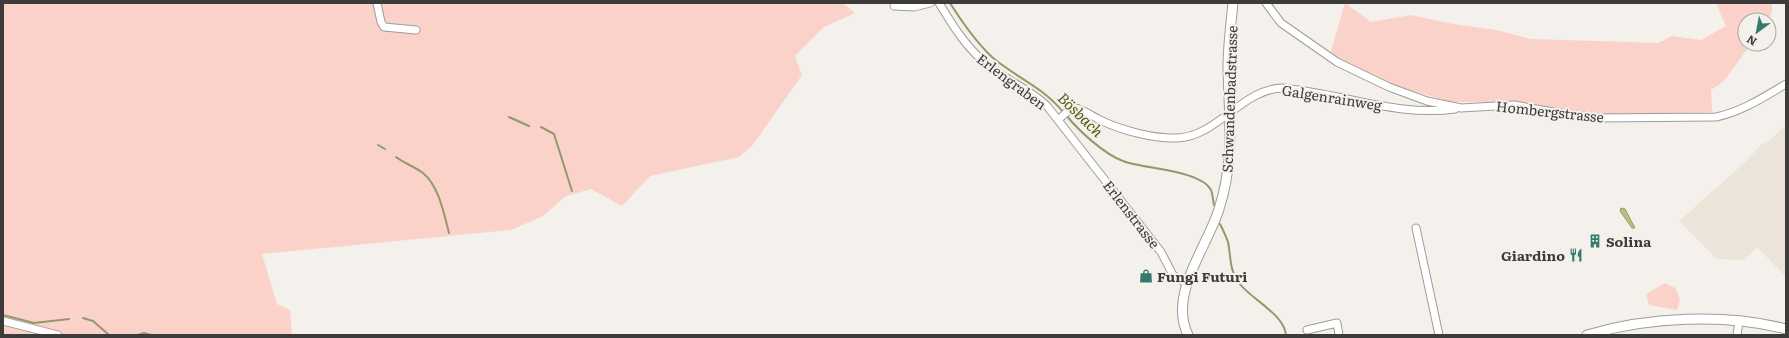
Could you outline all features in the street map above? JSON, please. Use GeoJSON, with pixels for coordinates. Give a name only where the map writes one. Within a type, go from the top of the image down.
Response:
{"type":"FeatureCollection","features":[{"type":"Feature","properties":{"kind":"street"},"geometry":{"type":"LineString","coordinates":[[377,3],[381,22],[384,27],[416,30]]}},
{"type":"Feature","properties":{"kind":"street"},"geometry":{"type":"LineString","coordinates":[[894,6],[914,7],[930,3]]}},
{"type":"Feature","properties":{"kind":"street","name":"Erlengraben"},"geometry":{"type":"LineString","coordinates":[[939,3],[974,53],[990,67],[1040,99],[1060,118]]}},
{"type":"Feature","properties":{"kind":"street","name":"Schwandenbadstrasse"},"geometry":{"type":"LineString","coordinates":[[1187,284],[1212,230],[1224,193],[1229,167],[1231,112],[1228,66],[1233,3]]}},
{"type":"Feature","properties":{"kind":"street","name":"Hombergstrasse"},"geometry":{"type":"LineString","coordinates":[[1266,3],[1281,23],[1337,62],[1389,86],[1427,101],[1461,108],[1514,105],[1596,118],[1716,117],[1728,115],[1786,84]]}},
{"type":"Feature","properties":{"kind":"street","name":"Galgenrainweg"},"geometry":{"type":"LineString","coordinates":[[1060,118],[1068,111],[1078,109],[1100,120],[1129,131],[1176,138],[1200,133],[1267,90],[1282,88],[1377,105],[1434,112],[1461,108]]}},
{"type":"Feature","properties":{"kind":"street","name":"Erlenstrasse"},"geometry":{"type":"LineString","coordinates":[[1060,118],[1161,252],[1173,275],[1187,284]]}},
{"type":"Feature","properties":{"kind":"street"},"geometry":{"type":"LineString","coordinates":[[1416,228],[1439,335]]}},
{"type":"Feature","properties":{"kind":"street"},"geometry":{"type":"LineString","coordinates":[[1187,284],[1181,309],[1188,335]]}},
{"type":"Feature","properties":{"kind":"street"},"geometry":{"type":"LineString","coordinates":[[1587,335],[1621,327],[1665,321],[1689,320],[1739,322],[1786,329]]}},
{"type":"Feature","properties":{"kind":"street"},"geometry":{"type":"LineString","coordinates":[[3,321],[58,335]]}},
{"type":"Feature","properties":{"kind":"street"},"geometry":{"type":"LineString","coordinates":[[1737,335],[1739,322]]}},
{"type":"Feature","properties":{"kind":"street"},"geometry":{"type":"LineString","coordinates":[[1307,330],[1337,323],[1340,335]]}},
{"type":"Feature","properties":{"kind":"shaded area"},"geometry":{"type":"Polygon","coordinates":[[[3,3],[843,3],[855,13],[824,27],[795,56],[802,75],[752,146],[739,157],[650,176],[622,206],[591,189],[566,196],[543,216],[511,230],[262,254],[277,304],[290,310],[292,335],[3,335],[3,3]]]}},
{"type":"Feature","properties":{"kind":"shaded area"},"geometry":{"type":"Polygon","coordinates":[[[1345,3],[1371,22],[1411,15],[1453,24],[1496,30],[1531,39],[1658,43],[1672,36],[1701,40],[1726,26],[1716,3],[1772,3],[1772,12],[1737,12],[1737,52],[1745,52],[1723,82],[1711,90],[1712,112],[1597,115],[1517,102],[1451,102],[1390,84],[1337,59],[1331,51],[1345,3]]]}},
{"type":"Feature","properties":{"kind":"shaded area"},"geometry":{"type":"Polygon","coordinates":[[[1786,125],[1786,277],[1757,247],[1744,260],[1717,259],[1679,221],[1743,164],[1763,143],[1765,144],[1786,125]]]}},
{"type":"Feature","properties":{"kind":"shaded area"},"geometry":{"type":"Polygon","coordinates":[[[1621,208],[1625,209],[1635,228],[1632,228],[1620,211],[1621,208]]]}},
{"type":"Feature","properties":{"kind":"shaded area"},"geometry":{"type":"Polygon","coordinates":[[[1665,283],[1675,288],[1680,299],[1677,310],[1649,305],[1646,294],[1665,283]]]}},
{"type":"Feature","properties":{"kind":"waterway","name":"Bösbach"},"geometry":{"type":"LineString","coordinates":[[950,3],[969,31],[992,57],[1038,89],[1055,103],[1063,112]]}},
{"type":"Feature","properties":{"kind":"waterway","name":"Bösbach"},"geometry":{"type":"LineString","coordinates":[[1066,115],[1092,141],[1116,158],[1132,164],[1184,174],[1205,183],[1211,190],[1214,205]]}},
{"type":"Feature","properties":{"kind":"waterway"},"geometry":{"type":"LineString","coordinates":[[509,117],[529,126]]}},
{"type":"Feature","properties":{"kind":"waterway"},"geometry":{"type":"LineString","coordinates":[[541,127],[554,134],[572,191]]}},
{"type":"Feature","properties":{"kind":"waterway"},"geometry":{"type":"LineString","coordinates":[[378,145],[385,149]]}},
{"type":"Feature","properties":{"kind":"waterway"},"geometry":{"type":"LineString","coordinates":[[396,157],[420,171],[429,179],[437,193],[443,209],[449,233]]}},
{"type":"Feature","properties":{"kind":"waterway","name":"Bösbach"},"geometry":{"type":"LineString","coordinates":[[1220,224],[1228,242],[1233,273],[1239,283],[1280,320],[1286,335]]}},
{"type":"Feature","properties":{"kind":"waterway"},"geometry":{"type":"LineString","coordinates":[[3,315],[34,323],[69,319]]}},
{"type":"Feature","properties":{"kind":"waterway"},"geometry":{"type":"LineString","coordinates":[[83,318],[93,321],[109,335]]}},
{"type":"Feature","properties":{"kind":"waterway"},"geometry":{"type":"LineString","coordinates":[[138,335],[144,333],[151,335]]}},
{"type":"Feature","properties":{"kind":"place","name":"Solina"},"geometry":{"type":"Point","coordinates":[1595,241]}},
{"type":"Feature","properties":{"kind":"place","name":"Giardino"},"geometry":{"type":"Point","coordinates":[1576,255]}},
{"type":"Feature","properties":{"kind":"place","name":"Fungi Futuri"},"geometry":{"type":"Point","coordinates":[1146,276]}}]}
